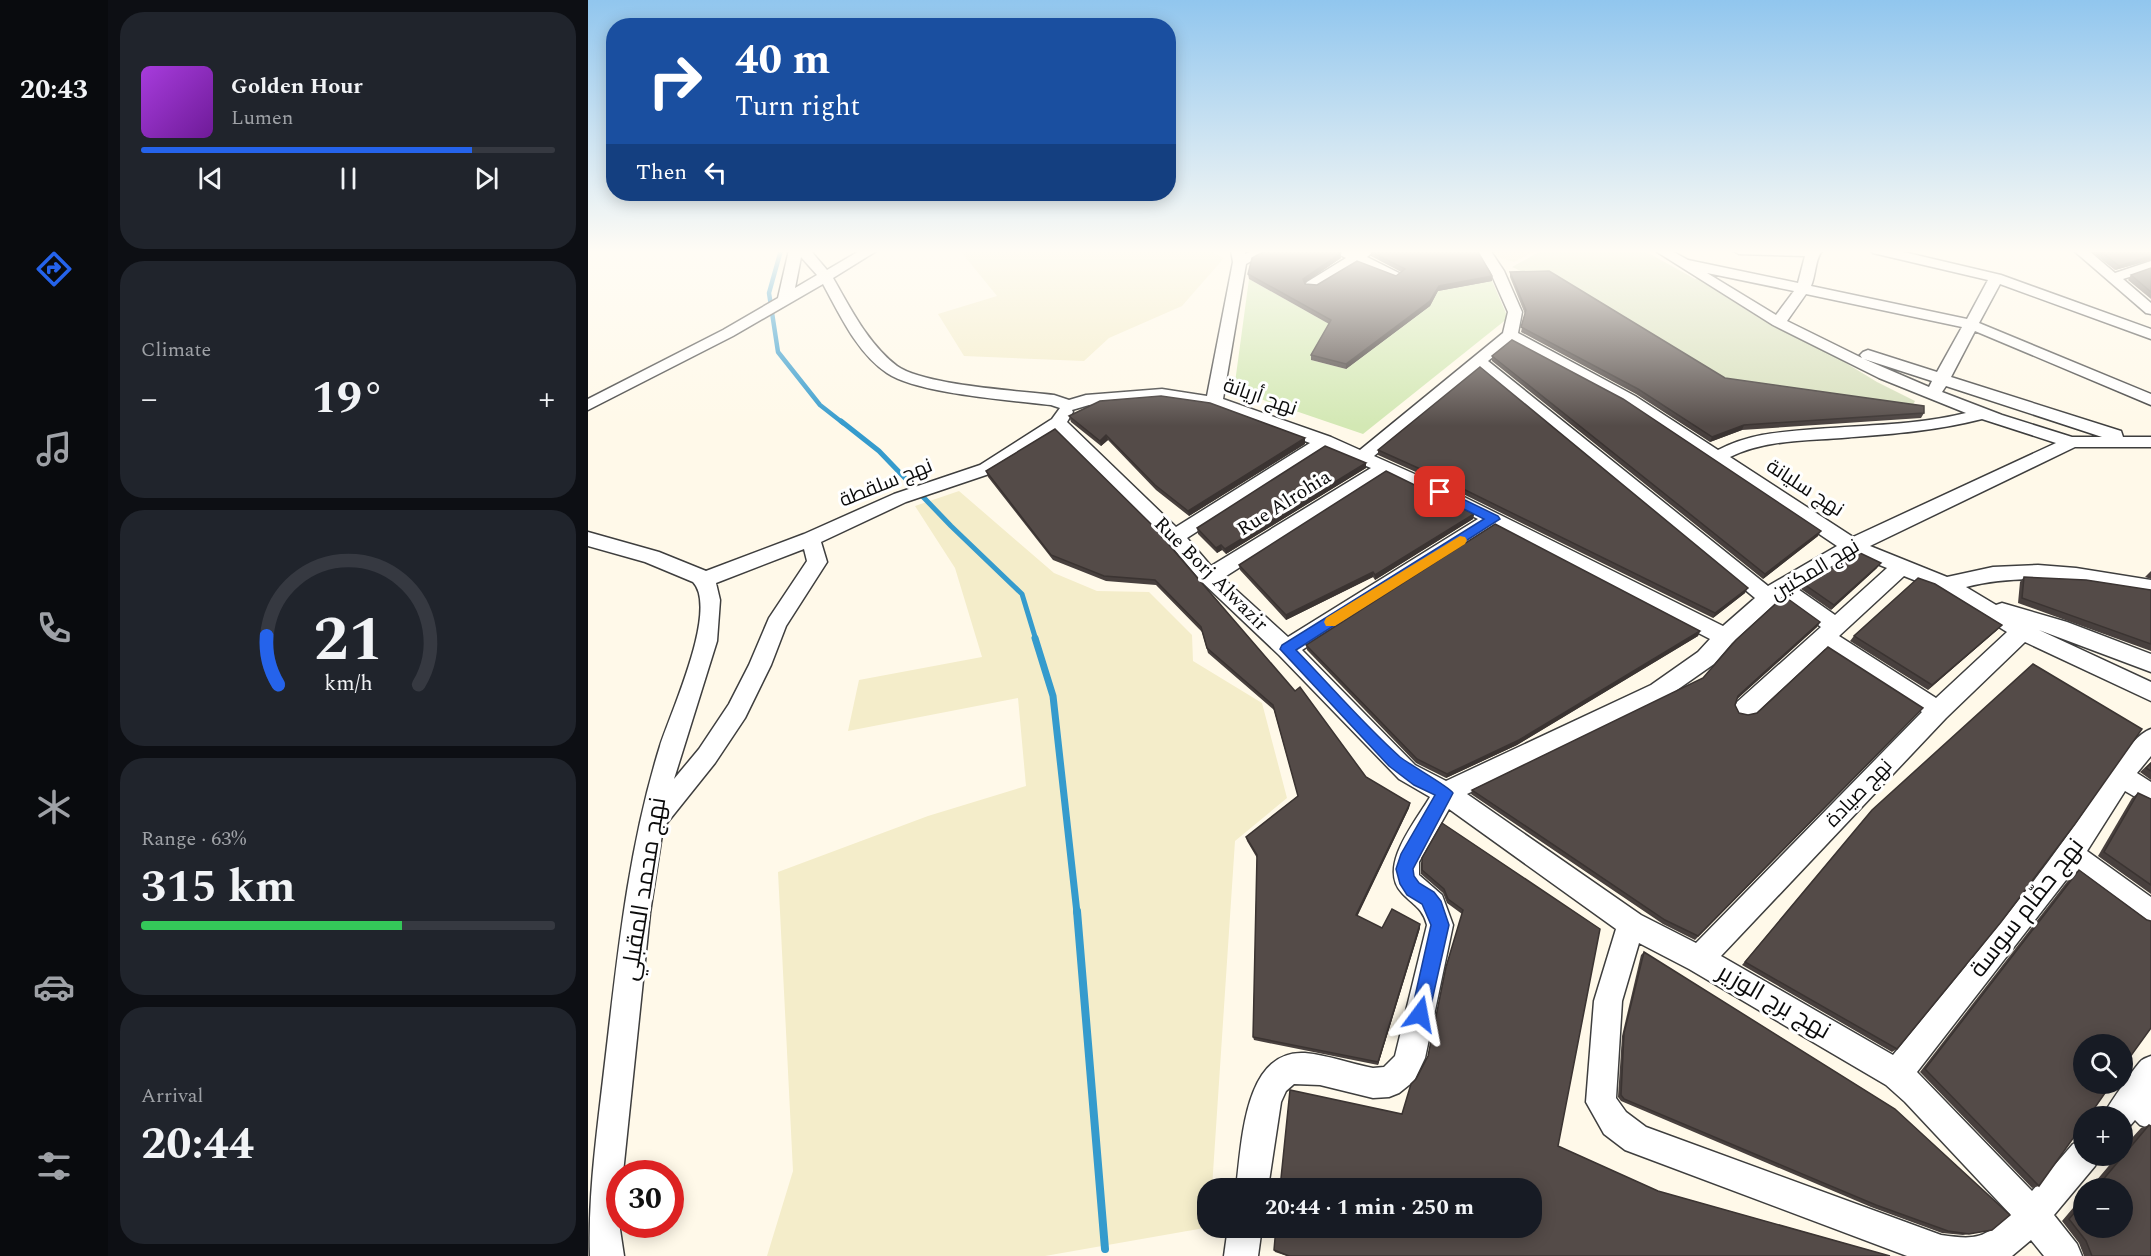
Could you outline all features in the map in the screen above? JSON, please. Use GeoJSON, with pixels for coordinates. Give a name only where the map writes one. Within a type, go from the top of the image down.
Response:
{"type":"FeatureCollection","features":[{"type":"Feature","properties":{"kind":"street"},"geometry":{"type":"LineString","coordinates":[[588,405],[728,333],[770,309]]}},
{"type":"Feature","properties":{"kind":"street","name":"نهج أريانة"},"geometry":{"type":"LineString","coordinates":[[844,309],[860,336],[879,358],[894,371],[921,381],[1054,400],[1069,405],[1119,396],[1162,394],[1214,402],[1324,441],[1493,519],[1725,637]]}},
{"type":"Feature","properties":{"kind":"street"},"geometry":{"type":"LineString","coordinates":[[1214,402],[1230,309]]}},
{"type":"Feature","properties":{"kind":"street"},"geometry":{"type":"LineString","coordinates":[[1362,457],[1510,335],[1515,312],[1514,309]]}},
{"type":"Feature","properties":{"kind":"street"},"geometry":{"type":"LineString","coordinates":[[1757,309],[1778,322],[1879,373],[2032,432],[2073,442]]}},
{"type":"Feature","properties":{"kind":"street"},"geometry":{"type":"LineString","coordinates":[[1778,322],[1787,309]]}},
{"type":"Feature","properties":{"kind":"street"},"geometry":{"type":"LineString","coordinates":[[1898,309],[1970,324],[2151,400]]}},
{"type":"Feature","properties":{"kind":"street"},"geometry":{"type":"LineString","coordinates":[[1934,395],[1941,377],[1979,309]]}},
{"type":"Feature","properties":{"kind":"street"},"geometry":{"type":"LineString","coordinates":[[2081,309],[2151,334]]}},
{"type":"Feature","properties":{"kind":"street","name":"نهج سليانة"},"geometry":{"type":"LineString","coordinates":[[1510,335],[1629,399],[1852,546],[1946,585],[1979,603],[2022,632],[2151,692]]}},
{"type":"Feature","properties":{"kind":"street"},"geometry":{"type":"LineString","coordinates":[[1828,346],[1864,354],[1941,377],[2108,433],[2150,441]]}},
{"type":"Feature","properties":{"kind":"street"},"geometry":{"type":"LineString","coordinates":[[1478,360],[1774,592],[1938,711]]}},
{"type":"Feature","properties":{"kind":"street","name":"نهج سلقطة"},"geometry":{"type":"LineString","coordinates":[[704,579],[811,539],[900,498],[986,469],[1058,423],[1069,405]]}},
{"type":"Feature","properties":{"kind":"street"},"geometry":{"type":"LineString","coordinates":[[1717,458],[1745,443],[1773,438],[1900,428],[1959,420],[1984,414]]}},
{"type":"Feature","properties":{"kind":"street","name":"Rue Borj Alwazir"},"geometry":{"type":"LineString","coordinates":[[1058,423],[1175,537],[1209,578],[1287,649],[1395,761],[1420,780],[1445,793]]}},
{"type":"Feature","properties":{"kind":"street"},"geometry":{"type":"LineString","coordinates":[[1175,537],[1324,441]]}},
{"type":"Feature","properties":{"kind":"street","name":"نهج المكنين"},"geometry":{"type":"LineString","coordinates":[[1445,793],[1659,691],[1706,658],[1725,637],[1774,592],[1852,546],[2073,442],[2150,441]]}},
{"type":"Feature","properties":{"kind":"street","name":"Rue Alrohia"},"geometry":{"type":"LineString","coordinates":[[1209,578],[1383,468]]}},
{"type":"Feature","properties":{"kind":"street"},"geometry":{"type":"LineString","coordinates":[[1287,649],[1493,519]]}},
{"type":"Feature","properties":{"kind":"street"},"geometry":{"type":"LineString","coordinates":[[588,539],[635,552],[704,579]]}},
{"type":"Feature","properties":{"kind":"street"},"geometry":{"type":"LineString","coordinates":[[650,826],[707,756],[737,711],[760,665],[776,624],[818,562],[811,539]]}},
{"type":"Feature","properties":{"kind":"street"},"geometry":{"type":"LineString","coordinates":[[1745,709],[1902,566]]}},
{"type":"Feature","properties":{"kind":"street"},"geometry":{"type":"LineString","coordinates":[[1946,585],[1998,573],[2017,572],[2075,574],[2151,587]]}},
{"type":"Feature","properties":{"kind":"street","name":"نهج محمد المقبلي"},"geometry":{"type":"LineString","coordinates":[[607,1256],[602,1216],[638,902],[650,826],[673,742],[706,640],[711,615],[710,594],[704,579]]}},
{"type":"Feature","properties":{"kind":"street"},"geometry":{"type":"LineString","coordinates":[[1979,603],[2060,628],[2151,663]]}},
{"type":"Feature","properties":{"kind":"street","name":"نهج صيادة"},"geometry":{"type":"LineString","coordinates":[[1700,959],[1938,711],[2022,632]]}},
{"type":"Feature","properties":{"kind":"street","name":"نهج حمّام سوسة"},"geometry":{"type":"LineString","coordinates":[[1897,1074],[2071,854],[2121,776],[2151,739]]}},
{"type":"Feature","properties":{"kind":"street"},"geometry":{"type":"LineString","coordinates":[[2121,776],[2151,795]]}},
{"type":"Feature","properties":{"kind":"street"},"geometry":{"type":"LineString","coordinates":[[1254,1178],[1266,1104],[1275,1080],[1288,1070],[1302,1067],[1373,1083],[1390,1082],[1402,1074],[1410,1058],[1440,925],[1435,907],[1428,898],[1413,889],[1406,879],[1405,869],[1407,860],[1445,793]]}},
{"type":"Feature","properties":{"kind":"street","name":"نهج برج الوزير"},"geometry":{"type":"LineString","coordinates":[[1445,793],[1631,924],[1700,959],[1897,1074],[1916,1091],[2032,1214],[2065,1256]]}},
{"type":"Feature","properties":{"kind":"street"},"geometry":{"type":"LineString","coordinates":[[2071,854],[2151,913]]}},
{"type":"Feature","properties":{"kind":"street"},"geometry":{"type":"LineString","coordinates":[[1631,924],[1608,1001],[1602,1051],[1601,1102],[1615,1123],[1636,1139],[1941,1252],[1966,1256],[1989,1251],[2012,1236],[2074,1166]]}},
{"type":"Feature","properties":{"kind":"street"},"geometry":{"type":"LineString","coordinates":[[2134,1109],[2151,1071]]}},
{"type":"Feature","properties":{"kind":"street"},"geometry":{"type":"LineString","coordinates":[[1241,1256],[1243,1238]]}},
{"type":"Feature","properties":{"kind":"shaded area"},"geometry":{"type":"Polygon","coordinates":[[[956,309],[1176,309],[1109,338],[1084,361],[964,356],[938,314],[956,309]]]}},
{"type":"Feature","properties":{"kind":"shaded area"},"geometry":{"type":"Polygon","coordinates":[[[959,491],[1054,573],[1097,591],[1149,592],[1192,635],[1193,661],[1262,703],[1287,798],[1235,841],[1213,1178],[1197,1178],[1197,1229],[1045,1256],[767,1256],[793,1171],[778,872],[928,816],[1026,786],[1018,698],[848,731],[859,680],[982,657],[955,568],[915,506],[959,491]]]}},
{"type":"Feature","properties":{"kind":"green space"},"geometry":{"type":"Polygon","coordinates":[[[1245,309],[1302,309],[1331,325],[1311,360],[1346,369],[1427,309],[1504,309],[1508,318],[1363,434],[1234,390],[1245,309]]]}},
{"type":"Feature","properties":{"kind":"green space"},"geometry":{"type":"Polygon","coordinates":[[[1586,309],[1745,309],[1759,318],[1813,343],[1877,382],[1915,401],[1907,415],[1720,390],[1586,309]]]}},
{"type":"Feature","properties":{"kind":"building"},"geometry":{"type":"Polygon","coordinates":[[[1310,309],[1420,309],[1346,364],[1311,355],[1331,320],[1310,309]]]}},
{"type":"Feature","properties":{"kind":"building"},"geometry":{"type":"Polygon","coordinates":[[[1611,309],[1725,378],[1924,406],[1924,413],[1744,425],[1712,437],[1638,389],[1521,327],[1526,310],[1611,309]]]}},
{"type":"Feature","properties":{"kind":"building"},"geometry":{"type":"Polygon","coordinates":[[[1512,340],[1623,399],[1821,531],[1765,574],[1492,356],[1512,340]]]}},
{"type":"Feature","properties":{"kind":"building"},"geometry":{"type":"Polygon","coordinates":[[[1480,367],[1748,588],[1715,613],[1447,481],[1378,450],[1480,367]]]}},
{"type":"Feature","properties":{"kind":"building"},"geometry":{"type":"Polygon","coordinates":[[[1161,396],[1210,403],[1305,438],[1188,511],[1155,485],[1106,435],[1100,441],[1069,416],[1100,401],[1161,396]]]}},
{"type":"Feature","properties":{"kind":"building"},"geometry":{"type":"Polygon","coordinates":[[[1055,429],[1151,524],[1295,691],[1300,687],[1366,777],[1410,803],[1356,915],[1382,928],[1392,909],[1420,924],[1378,1062],[1253,1037],[1257,855],[1246,837],[1298,796],[1273,705],[1207,648],[1201,627],[1155,580],[1104,576],[1051,555],[986,471],[1055,429]]]}},
{"type":"Feature","properties":{"kind":"building"},"geometry":{"type":"Polygon","coordinates":[[[1325,446],[1366,463],[1225,549],[1221,545],[1216,548],[1197,528],[1325,446]]]}},
{"type":"Feature","properties":{"kind":"building"},"geometry":{"type":"Polygon","coordinates":[[[1386,471],[1474,514],[1375,575],[1373,572],[1286,615],[1239,565],[1386,471]]]}},
{"type":"Feature","properties":{"kind":"building"},"geometry":{"type":"Polygon","coordinates":[[[1495,524],[1700,631],[1519,740],[1447,774],[1417,759],[1306,645],[1495,524]]]}},
{"type":"Feature","properties":{"kind":"building"},"geometry":{"type":"Polygon","coordinates":[[[1860,553],[1881,563],[1834,605],[1804,584],[1860,553]]]}},
{"type":"Feature","properties":{"kind":"building"},"geometry":{"type":"Polygon","coordinates":[[[2024,577],[2086,580],[2151,590],[2151,644],[2022,598],[2024,577]]]}},
{"type":"Feature","properties":{"kind":"building"},"geometry":{"type":"Polygon","coordinates":[[[1918,578],[1935,584],[2002,625],[1932,685],[1854,636],[1918,578]]]}},
{"type":"Feature","properties":{"kind":"building"},"geometry":{"type":"Polygon","coordinates":[[[1784,596],[1820,622],[1738,696],[1735,705],[1739,713],[1748,715],[1757,713],[1828,647],[1923,708],[1698,936],[1665,920],[1472,790],[1703,678],[1736,640],[1784,596]]]}},
{"type":"Feature","properties":{"kind":"building"},"geometry":{"type":"Polygon","coordinates":[[[2033,664],[2142,729],[2075,824],[2001,922],[1897,1049],[1745,962],[1872,810],[2033,664]]]}},
{"type":"Feature","properties":{"kind":"building"},"geometry":{"type":"Polygon","coordinates":[[[2138,793],[2151,799],[2151,885],[2104,852],[2138,793]]]}},
{"type":"Feature","properties":{"kind":"building"},"geometry":{"type":"Polygon","coordinates":[[[1442,823],[1600,929],[1558,1146],[1658,1191],[1890,1256],[1289,1256],[1274,1250],[1275,1238],[1542,1238],[1542,1178],[1281,1178],[1290,1090],[1402,1114],[1411,1084],[1428,1056],[1446,967],[1463,910],[1448,899],[1444,889],[1422,870],[1422,858],[1442,823]]]}},
{"type":"Feature","properties":{"kind":"building"},"geometry":{"type":"Polygon","coordinates":[[[2079,870],[2151,921],[2151,1028],[2133,1053],[2133,1034],[2073,1034],[2073,1094],[2104,1094],[2096,1106],[2073,1106],[2073,1138],[2039,1186],[1925,1069],[2079,870]]]}},
{"type":"Feature","properties":{"kind":"building"},"geometry":{"type":"Polygon","coordinates":[[[1644,952],[1895,1109],[2010,1215],[1992,1230],[1969,1234],[1948,1231],[1876,1205],[1624,1099],[1621,1095],[1624,1033],[1644,952]]]}},
{"type":"Feature","properties":{"kind":"building"},"geometry":{"type":"Polygon","coordinates":[[[2149,1125],[2151,1126],[2151,1256],[2092,1256],[2084,1238],[2133,1238],[2133,1178],[2104,1178],[2115,1166],[2133,1166],[2133,1144],[2149,1125]]]}},
{"type":"Feature","properties":{"kind":"waterway"},"geometry":{"type":"LineString","coordinates":[[771,309],[778,352],[820,405],[843,423]]}},
{"type":"Feature","properties":{"kind":"waterway"},"geometry":{"type":"LineString","coordinates":[[841,421],[879,451],[951,526],[1022,594],[1036,640]]}},
{"type":"Feature","properties":{"kind":"waterway"},"geometry":{"type":"LineString","coordinates":[[1035,638],[1053,696],[1077,913]]}},
{"type":"Feature","properties":{"kind":"waterway"},"geometry":{"type":"LineString","coordinates":[[1077,911],[1105,1249]]}},
{"type":"Feature","properties":{"kind":"slow traffic"},"geometry":{"type":"LineString","coordinates":[[1330,622],[1460,540]]}},
{"type":"Feature","properties":{"kind":"route"},"geometry":{"type":"LineString","coordinates":[[1420,1014],[1440,925],[1435,907],[1428,898],[1413,889],[1406,879],[1405,869],[1407,860],[1445,793],[1407,772],[1287,649],[1493,519],[1440,492]]}}]}
